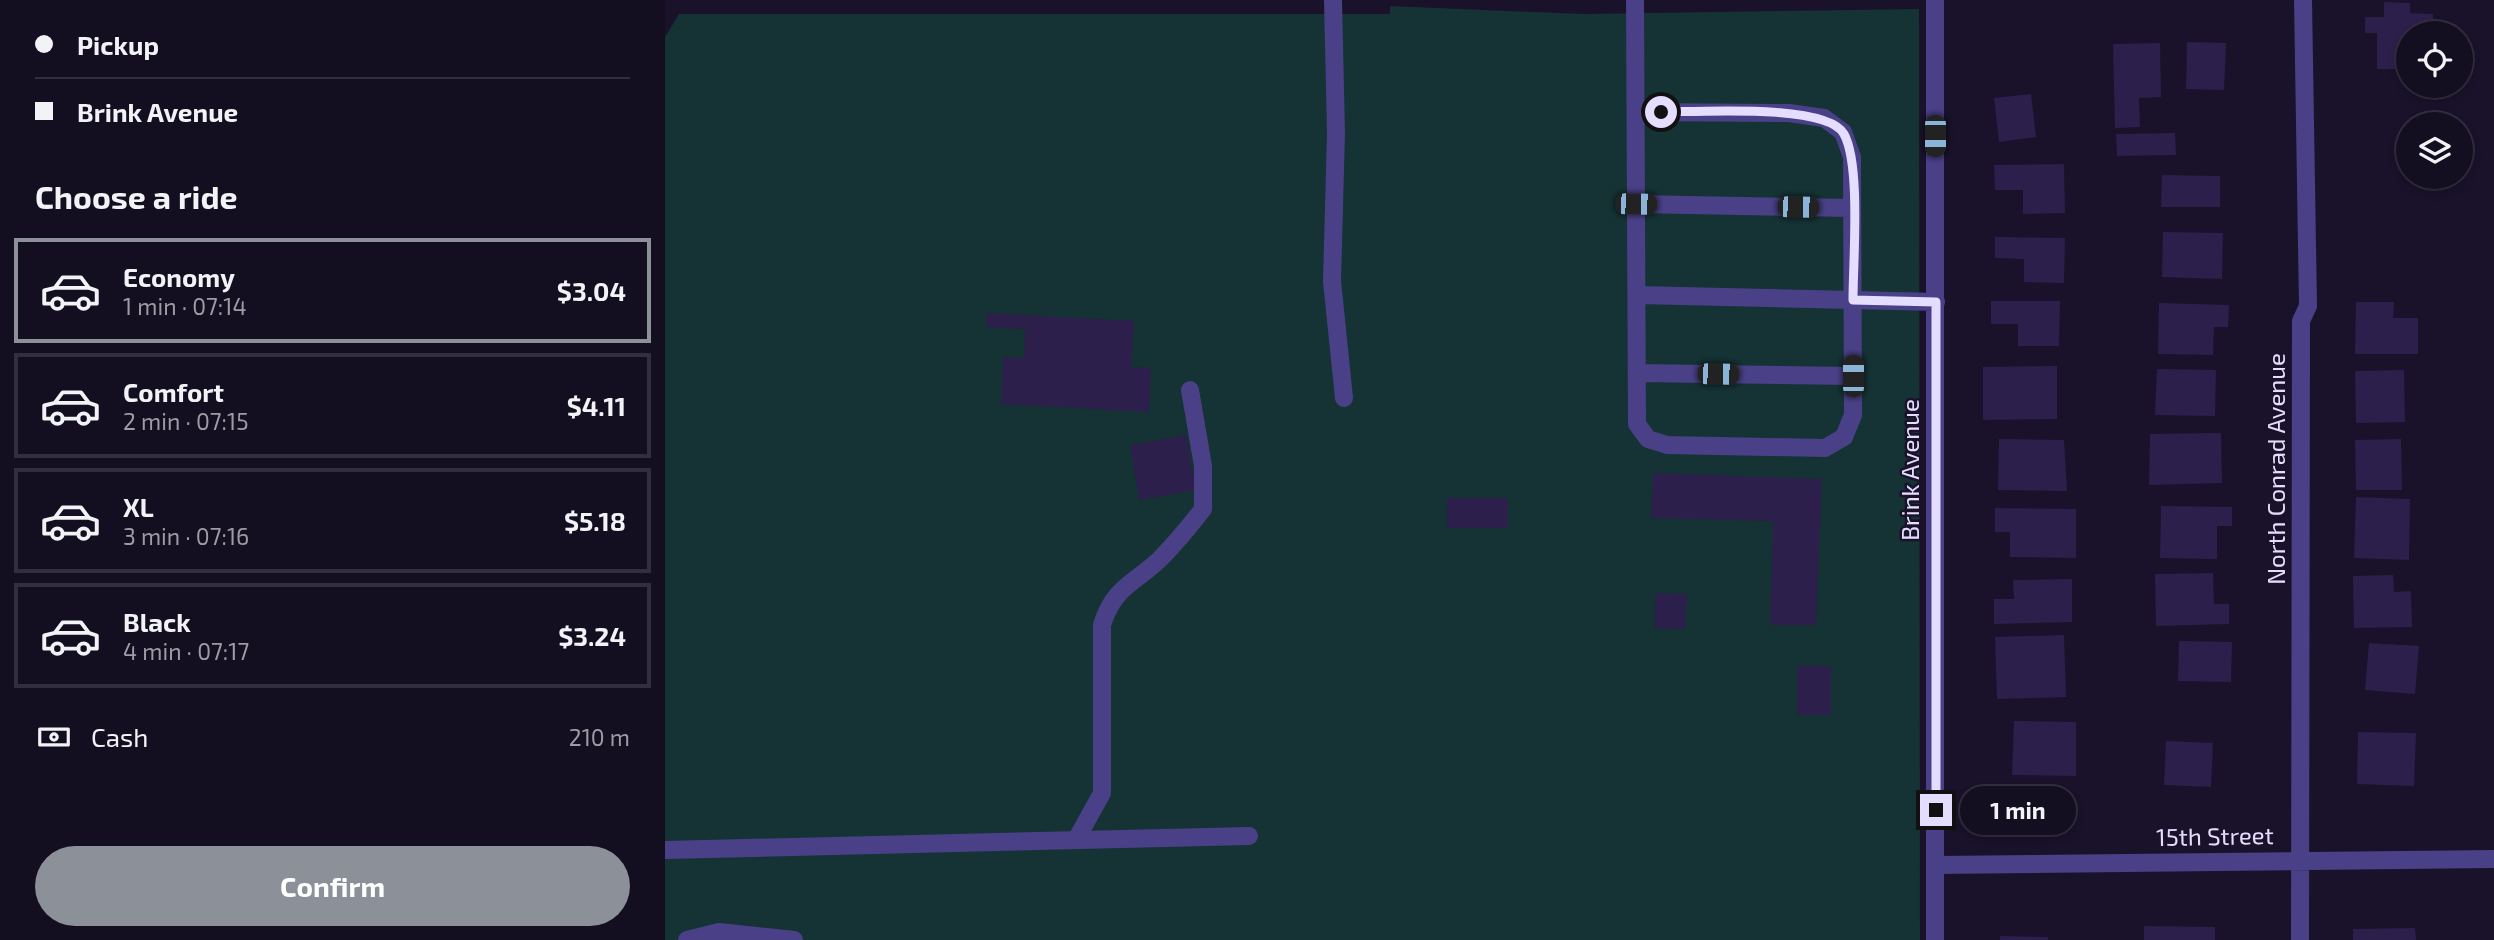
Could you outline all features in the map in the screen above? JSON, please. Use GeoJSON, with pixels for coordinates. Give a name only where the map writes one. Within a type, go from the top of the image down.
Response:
{"type":"FeatureCollection","features":[{"type":"Feature","properties":{"kind":"street"},"geometry":{"type":"LineString","coordinates":[[1333,0],[1336,133],[1332,281],[1343,398]]}},
{"type":"Feature","properties":{"kind":"street"},"geometry":{"type":"LineString","coordinates":[[1635,0],[1637,424],[1648,439],[1667,445],[1825,448],[1844,437],[1853,415],[1853,300],[1852,157],[1843,132],[1824,118],[1789,113],[1636,112]]}},
{"type":"Feature","properties":{"kind":"street","name":"Brink Avenue"},"geometry":{"type":"LineString","coordinates":[[1935,0],[1935,940]]}},
{"type":"Feature","properties":{"kind":"street","name":"North Conrad Avenue"},"geometry":{"type":"LineString","coordinates":[[2301,940],[2301,321],[2308,306],[2303,0]]}},
{"type":"Feature","properties":{"kind":"street"},"geometry":{"type":"LineString","coordinates":[[1636,204],[1852,208]]}},
{"type":"Feature","properties":{"kind":"street"},"geometry":{"type":"LineString","coordinates":[[1637,295],[1936,302]]}},
{"type":"Feature","properties":{"kind":"street"},"geometry":{"type":"LineString","coordinates":[[1637,373],[1853,376]]}},
{"type":"Feature","properties":{"kind":"street"},"geometry":{"type":"LineString","coordinates":[[1076,840],[1102,793],[1102,625],[1108,605],[1119,589],[1157,561],[1203,509],[1203,466],[1190,390]]}},
{"type":"Feature","properties":{"kind":"street"},"geometry":{"type":"LineString","coordinates":[[665,850],[1249,836]]}},
{"type":"Feature","properties":{"kind":"street","name":"15th Street"},"geometry":{"type":"LineString","coordinates":[[1936,865],[2494,859]]}},
{"type":"Feature","properties":{"kind":"street"},"geometry":{"type":"LineString","coordinates":[[687,940],[719,932],[794,940]]}},
{"type":"Feature","properties":{"kind":"green space"},"geometry":{"type":"Polygon","coordinates":[[[1390,6],[1583,14],[1919,9],[1920,940],[665,940],[665,37],[679,14],[1390,14],[1390,6]]]}},
{"type":"Feature","properties":{"kind":"building"},"geometry":{"type":"Polygon","coordinates":[[[2384,2],[2410,3],[2410,13],[2433,14],[2433,21],[2396,21],[2396,69],[2377,69],[2377,33],[2365,33],[2365,17],[2384,17],[2384,2]]]}},
{"type":"Feature","properties":{"kind":"building"},"geometry":{"type":"Polygon","coordinates":[[[2187,42],[2226,43],[2224,90],[2186,89],[2187,42]]]}},
{"type":"Feature","properties":{"kind":"building"},"geometry":{"type":"Polygon","coordinates":[[[2160,43],[2161,97],[2139,98],[2140,127],[2115,128],[2113,44],[2160,43]]]}},
{"type":"Feature","properties":{"kind":"building"},"geometry":{"type":"Polygon","coordinates":[[[2031,94],[2036,137],[1999,142],[1994,98],[2031,94]]]}},
{"type":"Feature","properties":{"kind":"building"},"geometry":{"type":"Polygon","coordinates":[[[2175,133],[2176,155],[2117,156],[2116,134],[2175,133]]]}},
{"type":"Feature","properties":{"kind":"building"},"geometry":{"type":"Polygon","coordinates":[[[2064,164],[2065,213],[2023,214],[2023,190],[1995,190],[1994,165],[2064,164]]]}},
{"type":"Feature","properties":{"kind":"building"},"geometry":{"type":"Polygon","coordinates":[[[2162,175],[2220,176],[2220,207],[2161,207],[2162,175]]]}},
{"type":"Feature","properties":{"kind":"building"},"geometry":{"type":"Polygon","coordinates":[[[2163,232],[2223,233],[2222,279],[2162,277],[2163,232]]]}},
{"type":"Feature","properties":{"kind":"building"},"geometry":{"type":"Polygon","coordinates":[[[1995,237],[2065,238],[2064,283],[2024,282],[2024,259],[1995,258],[1995,237]]]}},
{"type":"Feature","properties":{"kind":"building"},"geometry":{"type":"Polygon","coordinates":[[[1991,301],[2060,301],[2059,346],[2018,346],[2018,324],[1991,324],[1991,301]]]}},
{"type":"Feature","properties":{"kind":"building"},"geometry":{"type":"Polygon","coordinates":[[[2356,302],[2394,302],[2393,318],[2418,318],[2418,354],[2355,354],[2356,302]]]}},
{"type":"Feature","properties":{"kind":"building"},"geometry":{"type":"Polygon","coordinates":[[[2159,303],[2229,305],[2228,327],[2214,327],[2213,355],[2158,354],[2159,303]]]}},
{"type":"Feature","properties":{"kind":"building"},"geometry":{"type":"Polygon","coordinates":[[[987,313],[1134,321],[1131,367],[1151,368],[1149,412],[1001,404],[1003,357],[1024,358],[1025,329],[986,327],[987,313]]]}},
{"type":"Feature","properties":{"kind":"building"},"geometry":{"type":"Polygon","coordinates":[[[2057,366],[2057,419],[1983,420],[1983,367],[2057,366]]]}},
{"type":"Feature","properties":{"kind":"building"},"geometry":{"type":"Polygon","coordinates":[[[2157,369],[2216,370],[2215,416],[2155,415],[2157,369]]]}},
{"type":"Feature","properties":{"kind":"building"},"geometry":{"type":"Polygon","coordinates":[[[2404,370],[2405,422],[2356,423],[2355,371],[2404,370]]]}},
{"type":"Feature","properties":{"kind":"building"},"geometry":{"type":"Polygon","coordinates":[[[2221,433],[2222,483],[2149,485],[2150,434],[2221,433]]]}},
{"type":"Feature","properties":{"kind":"building"},"geometry":{"type":"Polygon","coordinates":[[[1186,435],[1196,490],[1139,500],[1130,445],[1186,435]]]}},
{"type":"Feature","properties":{"kind":"building"},"geometry":{"type":"Polygon","coordinates":[[[1999,439],[2064,440],[2067,491],[1998,490],[1999,439]]]}},
{"type":"Feature","properties":{"kind":"building"},"geometry":{"type":"Polygon","coordinates":[[[2401,439],[2402,490],[2356,490],[2355,440],[2401,439]]]}},
{"type":"Feature","properties":{"kind":"building"},"geometry":{"type":"Polygon","coordinates":[[[1653,473],[1822,479],[1816,625],[1770,625],[1773,521],[1651,518],[1653,473]]]}},
{"type":"Feature","properties":{"kind":"building"},"geometry":{"type":"Polygon","coordinates":[[[2356,497],[2410,499],[2409,560],[2354,558],[2356,497]]]}},
{"type":"Feature","properties":{"kind":"building"},"geometry":{"type":"Polygon","coordinates":[[[1447,498],[1508,498],[1508,528],[1447,528],[1447,498]]]}},
{"type":"Feature","properties":{"kind":"building"},"geometry":{"type":"Polygon","coordinates":[[[2161,506],[2232,507],[2232,526],[2217,526],[2217,559],[2160,558],[2161,506]]]}},
{"type":"Feature","properties":{"kind":"building"},"geometry":{"type":"Polygon","coordinates":[[[1995,508],[2076,509],[2076,558],[2010,557],[2010,532],[1995,532],[1995,508]]]}},
{"type":"Feature","properties":{"kind":"building"},"geometry":{"type":"Polygon","coordinates":[[[2213,573],[2214,604],[2229,604],[2229,624],[2156,626],[2155,574],[2213,573]]]}},
{"type":"Feature","properties":{"kind":"building"},"geometry":{"type":"Polygon","coordinates":[[[2393,575],[2394,592],[2411,591],[2412,627],[2354,628],[2353,576],[2393,575]]]}},
{"type":"Feature","properties":{"kind":"building"},"geometry":{"type":"Polygon","coordinates":[[[2072,579],[2072,622],[1994,624],[1994,599],[2014,599],[2013,580],[2072,579]]]}},
{"type":"Feature","properties":{"kind":"building"},"geometry":{"type":"Polygon","coordinates":[[[1656,593],[1687,594],[1685,629],[1654,628],[1656,593]]]}},
{"type":"Feature","properties":{"kind":"building"},"geometry":{"type":"Polygon","coordinates":[[[2064,635],[2066,697],[1997,699],[1995,637],[2064,635]]]}},
{"type":"Feature","properties":{"kind":"building"},"geometry":{"type":"Polygon","coordinates":[[[2179,641],[2232,642],[2231,682],[2178,681],[2179,641]]]}},
{"type":"Feature","properties":{"kind":"building"},"geometry":{"type":"Polygon","coordinates":[[[2369,643],[2419,646],[2415,694],[2365,690],[2369,643]]]}},
{"type":"Feature","properties":{"kind":"building"},"geometry":{"type":"Polygon","coordinates":[[[1797,666],[1831,666],[1831,715],[1797,715],[1797,666]]]}},
{"type":"Feature","properties":{"kind":"building"},"geometry":{"type":"Polygon","coordinates":[[[2014,721],[2076,722],[2076,776],[2012,775],[2014,721]]]}},
{"type":"Feature","properties":{"kind":"building"},"geometry":{"type":"Polygon","coordinates":[[[2358,732],[2416,733],[2414,786],[2357,784],[2358,732]]]}},
{"type":"Feature","properties":{"kind":"building"},"geometry":{"type":"Polygon","coordinates":[[[2166,741],[2213,743],[2211,787],[2164,785],[2166,741]]]}},
{"type":"Feature","properties":{"kind":"building"},"geometry":{"type":"Polygon","coordinates":[[[2144,926],[2215,927],[2215,940],[2144,940],[2144,926]]]}},
{"type":"Feature","properties":{"kind":"building"},"geometry":{"type":"Polygon","coordinates":[[[2415,928],[2416,940],[2353,940],[2353,929],[2415,928]]]}},
{"type":"Feature","properties":{"kind":"building"},"geometry":{"type":"Polygon","coordinates":[[[2000,936],[2048,937],[2048,940],[2000,940],[2000,936]]]}},
{"type":"Feature","properties":{"kind":"route"},"geometry":{"type":"LineString","coordinates":[[1661,112],[1789,113],[1824,118],[1843,132],[1852,157],[1853,300],[1936,302],[1936,810]]}}]}
